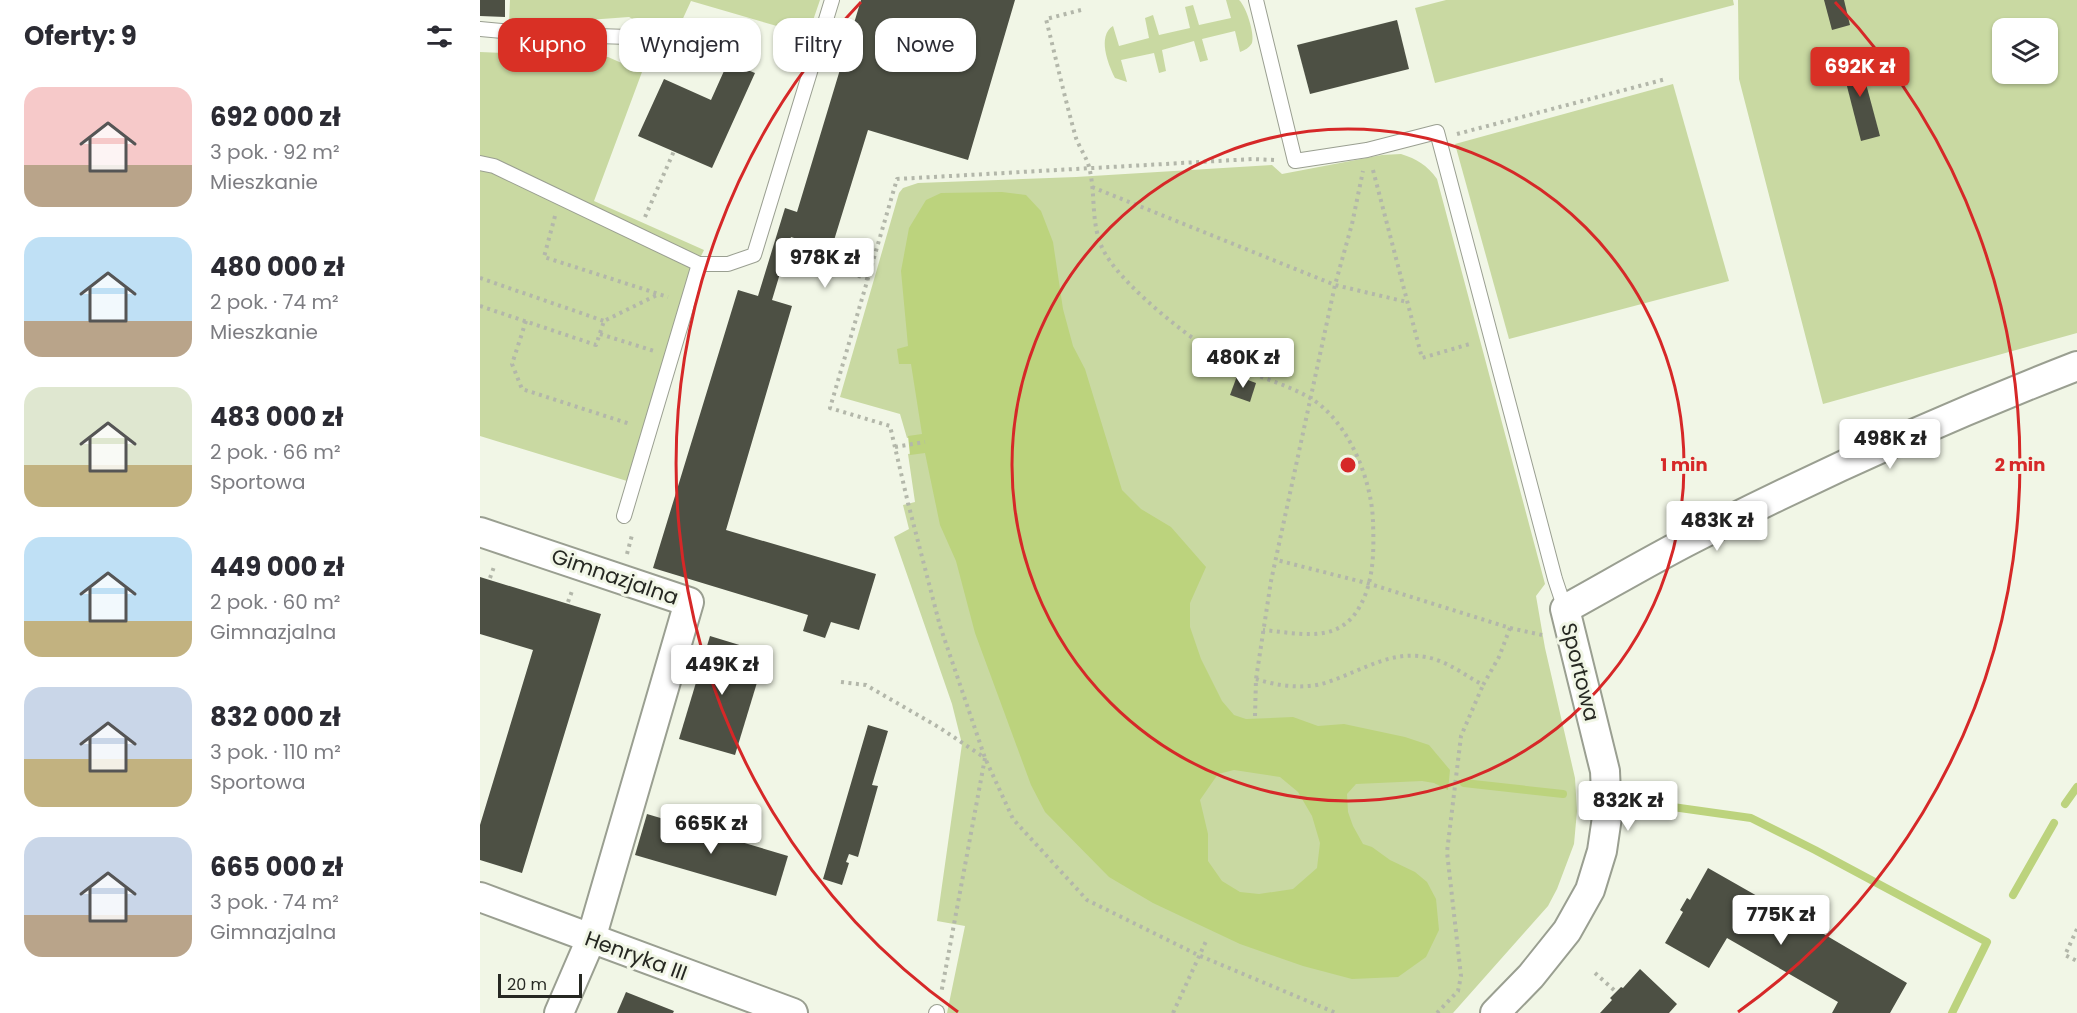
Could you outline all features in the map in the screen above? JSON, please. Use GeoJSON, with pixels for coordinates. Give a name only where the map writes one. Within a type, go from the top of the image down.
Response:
{"type":"FeatureCollection","features":[{"type":"Feature","properties":{"kind":"street","name":"Sportowa"},"geometry":{"type":"LineString","coordinates":[[1495,1013],[1531,976],[1568,931],[1590,890],[1602,851],[1607,817],[1605,771],[1565,609],[1691,540],[1818,477],[1922,429],[2077,366]]}},
{"type":"Feature","properties":{"kind":"street","name":"Gimnazjalna"},"geometry":{"type":"LineString","coordinates":[[480,532],[690,602],[591,939]]}},
{"type":"Feature","properties":{"kind":"street","name":"Henryka III"},"geometry":{"type":"LineString","coordinates":[[480,897],[793,1013]]}},
{"type":"Feature","properties":{"kind":"street"},"geometry":{"type":"LineString","coordinates":[[559,1013],[591,939]]}},
{"type":"Feature","properties":{"kind":"lane"},"geometry":{"type":"LineString","coordinates":[[480,163],[494,166],[699,264],[728,264],[754,255],[832,0]]}},
{"type":"Feature","properties":{"kind":"lane"},"geometry":{"type":"LineString","coordinates":[[1256,0],[1295,161],[1367,150],[1437,132],[1555,579],[1565,609]]}},
{"type":"Feature","properties":{"kind":"lane"},"geometry":{"type":"LineString","coordinates":[[480,29],[534,34],[619,37]]}},
{"type":"Feature","properties":{"kind":"lane"},"geometry":{"type":"LineString","coordinates":[[624,516],[699,264]]}},
{"type":"Feature","properties":{"kind":"path"},"geometry":{"type":"LineString","coordinates":[[1082,10],[1046,19],[1077,140],[1090,169],[1094,223],[1105,254],[1129,283],[1190,336],[1235,365],[1311,398],[1335,417],[1369,485],[1374,542],[1370,584],[1354,618],[1331,632],[1306,635],[1263,630]]}},
{"type":"Feature","properties":{"kind":"path"},"geometry":{"type":"LineString","coordinates":[[1438,139],[1666,79]]}},
{"type":"Feature","properties":{"kind":"path"},"geometry":{"type":"LineString","coordinates":[[1255,716],[1256,679],[1271,581],[1335,285],[1352,224],[1367,150]]}},
{"type":"Feature","properties":{"kind":"path"},"geometry":{"type":"LineString","coordinates":[[1367,150],[1422,358],[1491,338]]}},
{"type":"Feature","properties":{"kind":"path"},"geometry":{"type":"LineString","coordinates":[[638,235],[674,151]]}},
{"type":"Feature","properties":{"kind":"path"},"geometry":{"type":"LineString","coordinates":[[1295,161],[1254,159],[897,179],[830,408],[890,426],[940,627],[985,758],[1013,819],[1087,900],[1198,955],[1336,1013]]}},
{"type":"Feature","properties":{"kind":"path"},"geometry":{"type":"LineString","coordinates":[[1092,187],[1335,285],[1407,302]]}},
{"type":"Feature","properties":{"kind":"path"},"geometry":{"type":"LineString","coordinates":[[560,198],[544,257],[687,302]]}},
{"type":"Feature","properties":{"kind":"path"},"geometry":{"type":"LineString","coordinates":[[786,255],[869,279]]}},
{"type":"Feature","properties":{"kind":"path"},"geometry":{"type":"LineString","coordinates":[[480,278],[604,321],[659,294]]}},
{"type":"Feature","properties":{"kind":"path"},"geometry":{"type":"LineString","coordinates":[[480,306],[596,345],[604,321]]}},
{"type":"Feature","properties":{"kind":"path"},"geometry":{"type":"LineString","coordinates":[[526,321],[512,363],[522,389],[650,430]]}},
{"type":"Feature","properties":{"kind":"path"},"geometry":{"type":"LineString","coordinates":[[600,334],[672,357]]}},
{"type":"Feature","properties":{"kind":"path"},"geometry":{"type":"LineString","coordinates":[[895,447],[925,442]]}},
{"type":"Feature","properties":{"kind":"path"},"geometry":{"type":"LineString","coordinates":[[1277,560],[1370,584],[1510,628],[1499,657],[1483,685],[1461,736],[1447,852],[1461,976],[1458,991],[1437,1013]]}},
{"type":"Feature","properties":{"kind":"path"},"geometry":{"type":"LineString","coordinates":[[1256,679],[1275,685],[1298,686],[1326,683],[1403,655],[1436,659],[1483,685]]}},
{"type":"Feature","properties":{"kind":"path"},"geometry":{"type":"LineString","coordinates":[[841,682],[867,685],[940,728],[985,758]]}},
{"type":"Feature","properties":{"kind":"path"},"geometry":{"type":"LineString","coordinates":[[936,1013],[985,758]]}},
{"type":"Feature","properties":{"kind":"path"},"geometry":{"type":"LineString","coordinates":[[2077,929],[2066,955],[2077,961]]}},
{"type":"Feature","properties":{"kind":"path"},"geometry":{"type":"LineString","coordinates":[[1173,1013],[1207,939]]}},
{"type":"Feature","properties":{"kind":"path"},"geometry":{"type":"LineString","coordinates":[[1595,973],[1614,990]]}},
{"type":"Feature","properties":{"kind":"shaded area"},"geometry":{"type":"Polygon","coordinates":[[[510,0],[820,0],[814,18],[773,18],[773,25],[761,21],[761,18],[750,18],[691,1],[683,18],[509,18],[510,0]]]}},
{"type":"Feature","properties":{"kind":"shaded area"},"geometry":{"type":"Polygon","coordinates":[[[1226,0],[1239,0],[1247,14],[1253,39],[1247,49],[1240,52],[1235,31],[1202,39],[1208,60],[1200,62],[1194,41],[1162,50],[1166,71],[1159,73],[1154,53],[1121,60],[1127,82],[1115,78],[1105,50],[1106,36],[1113,26],[1119,46],[1149,38],[1145,18],[1153,15],[1159,35],[1190,28],[1185,7],[1193,5],[1199,25],[1231,18],[1226,0]]]}},
{"type":"Feature","properties":{"kind":"shaded area"},"geometry":{"type":"Polygon","coordinates":[[[1446,0],[1733,0],[1734,5],[1435,83],[1415,8],[1446,0]]]}},
{"type":"Feature","properties":{"kind":"shaded area"},"geometry":{"type":"Polygon","coordinates":[[[1738,0],[2077,0],[2077,333],[1823,404],[1739,79],[1738,0]]]}},
{"type":"Feature","properties":{"kind":"shaded area"},"geometry":{"type":"Polygon","coordinates":[[[480,52],[498,53],[498,72],[607,72],[608,57],[619,62],[619,72],[642,72],[594,201],[704,250],[684,291],[627,481],[480,436],[480,52]]]}},
{"type":"Feature","properties":{"kind":"shaded area"},"geometry":{"type":"Polygon","coordinates":[[[1673,84],[1729,281],[1509,339],[1455,144],[1673,84]]]}},
{"type":"Feature","properties":{"kind":"shaded area"},"geometry":{"type":"Polygon","coordinates":[[[1401,154],[1421,163],[1437,179],[1545,584],[1536,596],[1545,648],[1575,778],[1577,811],[1574,844],[1557,889],[1548,906],[1453,1013],[947,1013],[965,926],[937,921],[962,744],[952,704],[894,537],[909,529],[903,505],[915,502],[908,454],[926,451],[923,436],[907,438],[900,414],[840,397],[899,193],[903,188],[918,183],[1076,177],[1272,165],[1282,174],[1382,155],[1401,154]]]}},
{"type":"Feature","properties":{"kind":"shaded area"},"geometry":{"type":"Polygon","coordinates":[[[1002,192],[1026,195],[1041,211],[1053,242],[1063,309],[1073,346],[1085,369],[1122,490],[1141,509],[1171,527],[1206,567],[1190,603],[1190,627],[1201,659],[1222,701],[1234,715],[1246,719],[1293,717],[1318,726],[1344,724],[1405,737],[1429,745],[1450,770],[1448,790],[1434,783],[1422,781],[1356,784],[1347,794],[1348,812],[1363,844],[1415,872],[1427,882],[1436,899],[1439,930],[1426,957],[1398,977],[1352,979],[1303,966],[1240,944],[1153,903],[1109,877],[1045,812],[1031,785],[975,633],[956,561],[940,525],[925,453],[910,455],[908,436],[922,434],[911,364],[899,364],[897,349],[908,346],[901,271],[909,228],[926,200],[941,193],[1002,192]],[[1234,770],[1218,774],[1200,800],[1208,834],[1208,861],[1222,881],[1240,892],[1259,894],[1293,889],[1317,868],[1320,843],[1312,816],[1298,792],[1280,777],[1234,770]]]}},
{"type":"Feature","properties":{"kind":"building"},"geometry":{"type":"Polygon","coordinates":[[[480,0],[505,0],[505,17],[480,16],[480,0]]]}},
{"type":"Feature","properties":{"kind":"building"},"geometry":{"type":"Polygon","coordinates":[[[861,0],[1015,0],[968,160],[868,130],[831,250],[791,237],[772,300],[792,306],[726,530],[876,574],[859,630],[831,622],[825,638],[803,631],[808,615],[653,568],[738,290],[758,296],[785,208],[797,212],[839,72],[863,72],[863,18],[856,18],[861,0]]]}},
{"type":"Feature","properties":{"kind":"building"},"geometry":{"type":"Polygon","coordinates":[[[1824,0],[1844,0],[1850,25],[1832,30],[1824,0]]]}},
{"type":"Feature","properties":{"kind":"building"},"geometry":{"type":"Polygon","coordinates":[[[1397,20],[1409,69],[1310,94],[1297,45],[1397,20]]]}},
{"type":"Feature","properties":{"kind":"building"},"geometry":{"type":"Polygon","coordinates":[[[1858,54],[1880,136],[1861,141],[1840,59],[1858,54]]]}},
{"type":"Feature","properties":{"kind":"building"},"geometry":{"type":"Polygon","coordinates":[[[724,72],[755,73],[712,168],[638,136],[664,79],[711,100],[724,72]]]}},
{"type":"Feature","properties":{"kind":"building"},"geometry":{"type":"Polygon","coordinates":[[[1237,376],[1256,383],[1250,402],[1230,395],[1237,376]]]}},
{"type":"Feature","properties":{"kind":"building"},"geometry":{"type":"Polygon","coordinates":[[[480,577],[601,614],[522,873],[480,860],[480,825],[533,650],[480,634],[480,577]]]}},
{"type":"Feature","properties":{"kind":"building"},"geometry":{"type":"Polygon","coordinates":[[[710,636],[766,653],[735,755],[679,739],[710,636]]]}},
{"type":"Feature","properties":{"kind":"building"},"geometry":{"type":"Polygon","coordinates":[[[868,725],[888,731],[872,785],[878,786],[858,857],[849,854],[846,862],[849,863],[842,885],[823,879],[868,725]]]}},
{"type":"Feature","properties":{"kind":"building"},"geometry":{"type":"Polygon","coordinates":[[[647,814],[788,856],[776,896],[635,855],[647,814]]]}},
{"type":"Feature","properties":{"kind":"building"},"geometry":{"type":"Polygon","coordinates":[[[1708,868],[1808,925],[1823,931],[1822,933],[1907,983],[1890,1013],[1832,1013],[1838,1002],[1727,938],[1709,968],[1665,943],[1683,912],[1680,910],[1687,898],[1690,900],[1708,868]]]}},
{"type":"Feature","properties":{"kind":"building"},"geometry":{"type":"Polygon","coordinates":[[[1640,969],[1677,1004],[1669,1013],[1600,1013],[1612,1000],[1610,998],[1621,987],[1623,988],[1640,969]]]}},
{"type":"Feature","properties":{"kind":"building"},"geometry":{"type":"Polygon","coordinates":[[[626,992],[674,1011],[673,1013],[617,1013],[626,992]]]}},
{"type":"Feature","properties":{"kind":"waterway"},"geometry":{"type":"LineString","coordinates":[[1464,783],[1563,794]]}},
{"type":"Feature","properties":{"kind":"waterway"},"geometry":{"type":"LineString","coordinates":[[2065,804],[2077,787]]}},
{"type":"Feature","properties":{"kind":"waterway"},"geometry":{"type":"LineString","coordinates":[[1630,801],[1751,818],[1987,942],[1952,1013]]}},
{"type":"Feature","properties":{"kind":"waterway"},"geometry":{"type":"LineString","coordinates":[[2013,895],[2054,823]]}}]}
